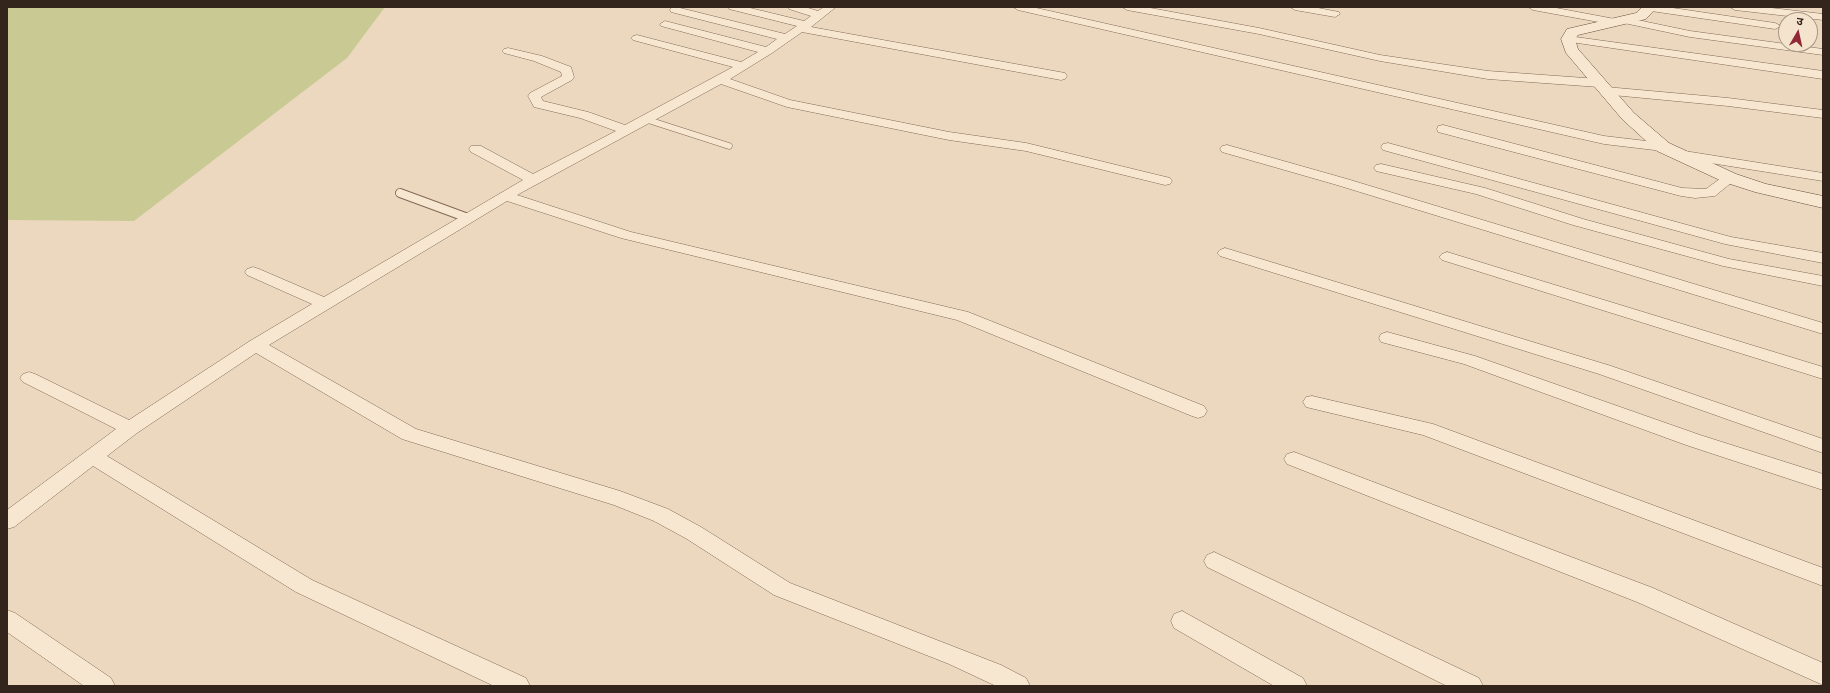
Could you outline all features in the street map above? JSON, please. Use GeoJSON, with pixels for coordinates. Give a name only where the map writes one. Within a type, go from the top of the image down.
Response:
{"type":"FeatureCollection","features":[{"type":"Feature","properties":{"kind":"main road"},"geometry":{"type":"LineString","coordinates":[[1651,8],[1641,16],[1572,32],[1568,39],[1571,50],[1628,116],[1670,150],[1730,178],[1761,188],[1823,202]]}},
{"type":"Feature","properties":{"kind":"street"},"geometry":{"type":"LineString","coordinates":[[733,7],[804,27],[1061,76]]}},
{"type":"Feature","properties":{"kind":"street"},"geometry":{"type":"LineString","coordinates":[[793,7],[826,11]]}},
{"type":"Feature","properties":{"kind":"street"},"geometry":{"type":"LineString","coordinates":[[1018,7],[1604,140],[1823,177]]}},
{"type":"Feature","properties":{"kind":"street"},"geometry":{"type":"LineString","coordinates":[[1127,7],[1259,31],[1337,50],[1395,61],[1488,75],[1602,87],[1823,114]]}},
{"type":"Feature","properties":{"kind":"street"},"geometry":{"type":"LineString","coordinates":[[1295,7],[1335,14]]}},
{"type":"Feature","properties":{"kind":"street"},"geometry":{"type":"LineString","coordinates":[[1533,7],[1622,21],[1690,34],[1823,52]]}},
{"type":"Feature","properties":{"kind":"street"},"geometry":{"type":"LineString","coordinates":[[1735,7],[1823,16]]}},
{"type":"Feature","properties":{"kind":"street"},"geometry":{"type":"LineString","coordinates":[[1651,8],[1775,26]]}},
{"type":"Feature","properties":{"kind":"street"},"geometry":{"type":"LineString","coordinates":[[675,10],[786,38]]}},
{"type":"Feature","properties":{"kind":"street"},"geometry":{"type":"LineString","coordinates":[[7,520],[94,457],[130,428],[256,345],[533,180],[720,80],[768,51],[826,11]]}},
{"type":"Feature","properties":{"kind":"street"},"geometry":{"type":"LineString","coordinates":[[665,24],[768,51]]}},
{"type":"Feature","properties":{"kind":"street"},"geometry":{"type":"LineString","coordinates":[[637,38],[742,66]]}},
{"type":"Feature","properties":{"kind":"street"},"geometry":{"type":"LineString","coordinates":[[1568,39],[1823,75]]}},
{"type":"Feature","properties":{"kind":"street"},"geometry":{"type":"LineString","coordinates":[[508,51],[538,58],[567,70],[568,77],[534,96],[538,104],[584,115],[626,130]]}},
{"type":"Feature","properties":{"kind":"street"},"geometry":{"type":"LineString","coordinates":[[720,80],[787,103],[949,136],[1011,144],[1165,181]]}},
{"type":"Feature","properties":{"kind":"street"},"geometry":{"type":"LineString","coordinates":[[1444,129],[1681,192],[1695,194],[1710,193],[1730,178]]}},
{"type":"Feature","properties":{"kind":"street"},"geometry":{"type":"LineString","coordinates":[[1388,147],[1730,241],[1823,258]]}},
{"type":"Feature","properties":{"kind":"street"},"geometry":{"type":"LineString","coordinates":[[476,149],[533,180]]}},
{"type":"Feature","properties":{"kind":"street"},"geometry":{"type":"LineString","coordinates":[[1227,149],[1357,186],[1823,329]]}},
{"type":"Feature","properties":{"kind":"street"},"geometry":{"type":"LineString","coordinates":[[1381,168],[1480,191],[1578,222],[1728,263],[1823,281]]}},
{"type":"Feature","properties":{"kind":"street"},"geometry":{"type":"LineString","coordinates":[[505,196],[626,235],[962,316],[1198,411]]}},
{"type":"Feature","properties":{"kind":"street"},"geometry":{"type":"LineString","coordinates":[[1225,253],[1605,370],[1823,446]]}},
{"type":"Feature","properties":{"kind":"street"},"geometry":{"type":"LineString","coordinates":[[1447,257],[1823,373]]}},
{"type":"Feature","properties":{"kind":"street"},"geometry":{"type":"LineString","coordinates":[[253,272],[325,304]]}},
{"type":"Feature","properties":{"kind":"street"},"geometry":{"type":"LineString","coordinates":[[1387,338],[1469,360],[1693,440],[1823,482]]}},
{"type":"Feature","properties":{"kind":"street"},"geometry":{"type":"LineString","coordinates":[[256,345],[409,434],[620,499],[662,514],[782,589],[957,657],[993,672],[1018,686]]}},
{"type":"Feature","properties":{"kind":"street"},"geometry":{"type":"LineString","coordinates":[[29,378],[130,428]]}},
{"type":"Feature","properties":{"kind":"street"},"geometry":{"type":"LineString","coordinates":[[1312,402],[1404,423],[1452,438],[1823,577]]}},
{"type":"Feature","properties":{"kind":"street"},"geometry":{"type":"LineString","coordinates":[[94,457],[304,586],[518,686]]}},
{"type":"Feature","properties":{"kind":"street"},"geometry":{"type":"LineString","coordinates":[[1294,459],[1645,595],[1823,674]]}},
{"type":"Feature","properties":{"kind":"street"},"geometry":{"type":"LineString","coordinates":[[1214,561],[1471,686]]}},
{"type":"Feature","properties":{"kind":"street"},"geometry":{"type":"LineString","coordinates":[[7,620],[103,686]]}},
{"type":"Feature","properties":{"kind":"street"},"geometry":{"type":"LineString","coordinates":[[1182,621],[1295,686]]}},
{"type":"Feature","properties":{"kind":"lane"},"geometry":{"type":"LineString","coordinates":[[645,119],[729,146]]}},
{"type":"Feature","properties":{"kind":"lane"},"geometry":{"type":"LineString","coordinates":[[400,193],[468,218]]}},
{"type":"Feature","properties":{"kind":"green space"},"geometry":{"type":"Polygon","coordinates":[[[7,7],[385,7],[347,58],[134,221],[7,220],[7,7]]]}}]}
